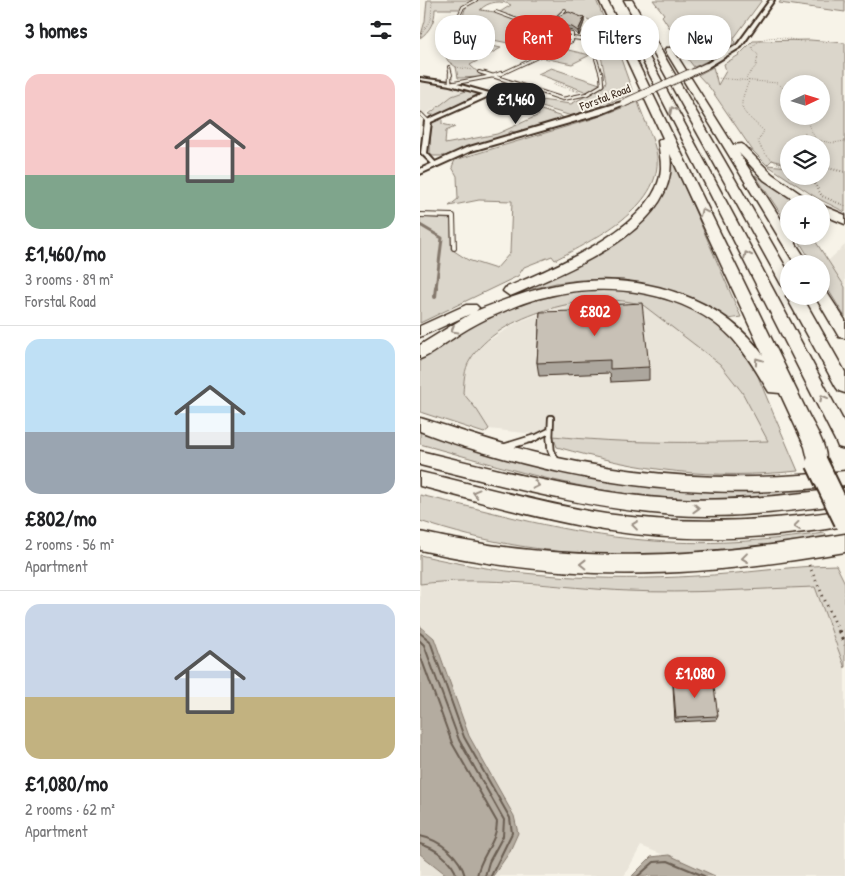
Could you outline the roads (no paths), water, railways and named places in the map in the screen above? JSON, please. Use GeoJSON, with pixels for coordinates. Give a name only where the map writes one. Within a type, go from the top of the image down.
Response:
{"type":"FeatureCollection","features":[{"type":"Feature","properties":{"kind":"highway"},"geometry":{"type":"LineString","coordinates":[[603,0],[814,447],[817,463]]}},
{"type":"Feature","properties":{"kind":"highway"},"geometry":{"type":"LineString","coordinates":[[615,0],[845,442]]}},
{"type":"Feature","properties":{"kind":"highway"},"geometry":{"type":"LineString","coordinates":[[628,0],[780,270]]}},
{"type":"Feature","properties":{"kind":"highway"},"geometry":{"type":"LineString","coordinates":[[638,0],[645,10]]}},
{"type":"Feature","properties":{"kind":"highway"},"geometry":{"type":"LineString","coordinates":[[663,40],[796,255]]}},
{"type":"Feature","properties":{"kind":"highway"},"geometry":{"type":"LineString","coordinates":[[420,332],[573,262],[610,241],[642,215],[660,190],[666,163],[664,145],[648,95]]}},
{"type":"Feature","properties":{"kind":"highway"},"geometry":{"type":"LineString","coordinates":[[699,96],[751,161],[777,184],[795,195]]}},
{"type":"Feature","properties":{"kind":"highway"},"geometry":{"type":"LineString","coordinates":[[830,213],[845,220]]}},
{"type":"Feature","properties":{"kind":"highway"},"geometry":{"type":"LineString","coordinates":[[420,352],[490,311],[536,293],[573,287],[605,285],[660,292],[702,309],[738,335],[762,366],[805,449],[817,463],[845,520],[759,530],[667,528],[572,516],[420,479]]}},
{"type":"Feature","properties":{"kind":"highway"},"geometry":{"type":"LineString","coordinates":[[799,305],[845,387]]}},
{"type":"Feature","properties":{"kind":"highway"},"geometry":{"type":"LineString","coordinates":[[828,305],[845,333]]}},
{"type":"Feature","properties":{"kind":"highway"},"geometry":{"type":"LineString","coordinates":[[420,424],[494,448],[563,467],[662,484],[722,487],[775,486],[845,478]]}},
{"type":"Feature","properties":{"kind":"highway"},"geometry":{"type":"LineString","coordinates":[[420,458],[567,492],[625,502],[679,507],[749,506],[845,496]]}},
{"type":"Feature","properties":{"kind":"highway"},"geometry":{"type":"LineString","coordinates":[[420,541],[458,551],[541,562],[617,565],[736,559],[845,543]]}},
{"type":"Feature","properties":{"kind":"street","name":"Forstal Road"},"geometry":{"type":"LineString","coordinates":[[420,172],[434,164],[483,146],[577,120],[624,103],[710,64],[739,46],[772,0]]}},
{"type":"Feature","properties":{"kind":"street"},"geometry":{"type":"LineString","coordinates":[[420,79],[450,84],[504,98]]}},
{"type":"Feature","properties":{"kind":"street"},"geometry":{"type":"LineString","coordinates":[[434,164],[424,153],[428,121],[488,94]]}},
{"type":"Feature","properties":{"kind":"lane"},"geometry":{"type":"LineString","coordinates":[[459,15],[463,7],[476,0]]}},
{"type":"Feature","properties":{"kind":"lane"},"geometry":{"type":"LineString","coordinates":[[560,15],[566,10]]}},
{"type":"Feature","properties":{"kind":"lane"},"geometry":{"type":"LineString","coordinates":[[496,12],[505,15]]}},
{"type":"Feature","properties":{"kind":"lane"},"geometry":{"type":"LineString","coordinates":[[448,67],[451,76],[450,84],[494,76],[572,41],[573,38],[581,39]]}},
{"type":"Feature","properties":{"kind":"lane"},"geometry":{"type":"LineString","coordinates":[[479,72],[563,99],[573,98],[586,94],[602,85],[603,80],[596,60]]}},
{"type":"Feature","properties":{"kind":"lane"},"geometry":{"type":"LineString","coordinates":[[421,114],[428,121]]}},
{"type":"Feature","properties":{"kind":"lane"},"geometry":{"type":"LineString","coordinates":[[420,215],[453,216],[454,248]]}},
{"type":"Feature","properties":{"kind":"lane"},"geometry":{"type":"LineString","coordinates":[[551,418],[549,431],[554,459],[563,467]]}},
{"type":"Feature","properties":{"kind":"lane"},"geometry":{"type":"LineString","coordinates":[[494,448],[524,443],[549,431]]}},
{"type":"Feature","properties":{"kind":"water"},"geometry":{"type":"Polygon","coordinates":[[[420,626],[434,638],[469,736],[514,816],[518,833],[509,853],[493,876],[448,876],[420,854],[420,626]]]}},
{"type":"Feature","properties":{"kind":"water"},"geometry":{"type":"Polygon","coordinates":[[[669,855],[715,876],[632,876],[651,857],[669,855]]]}},
{"type":"Feature","properties":{"kind":"waterway"},"geometry":{"type":"LineString","coordinates":[[420,225],[442,238],[436,288]]}},
{"type":"Feature","properties":{"kind":"waterway"},"geometry":{"type":"LineString","coordinates":[[435,297],[436,287]]}}]}
